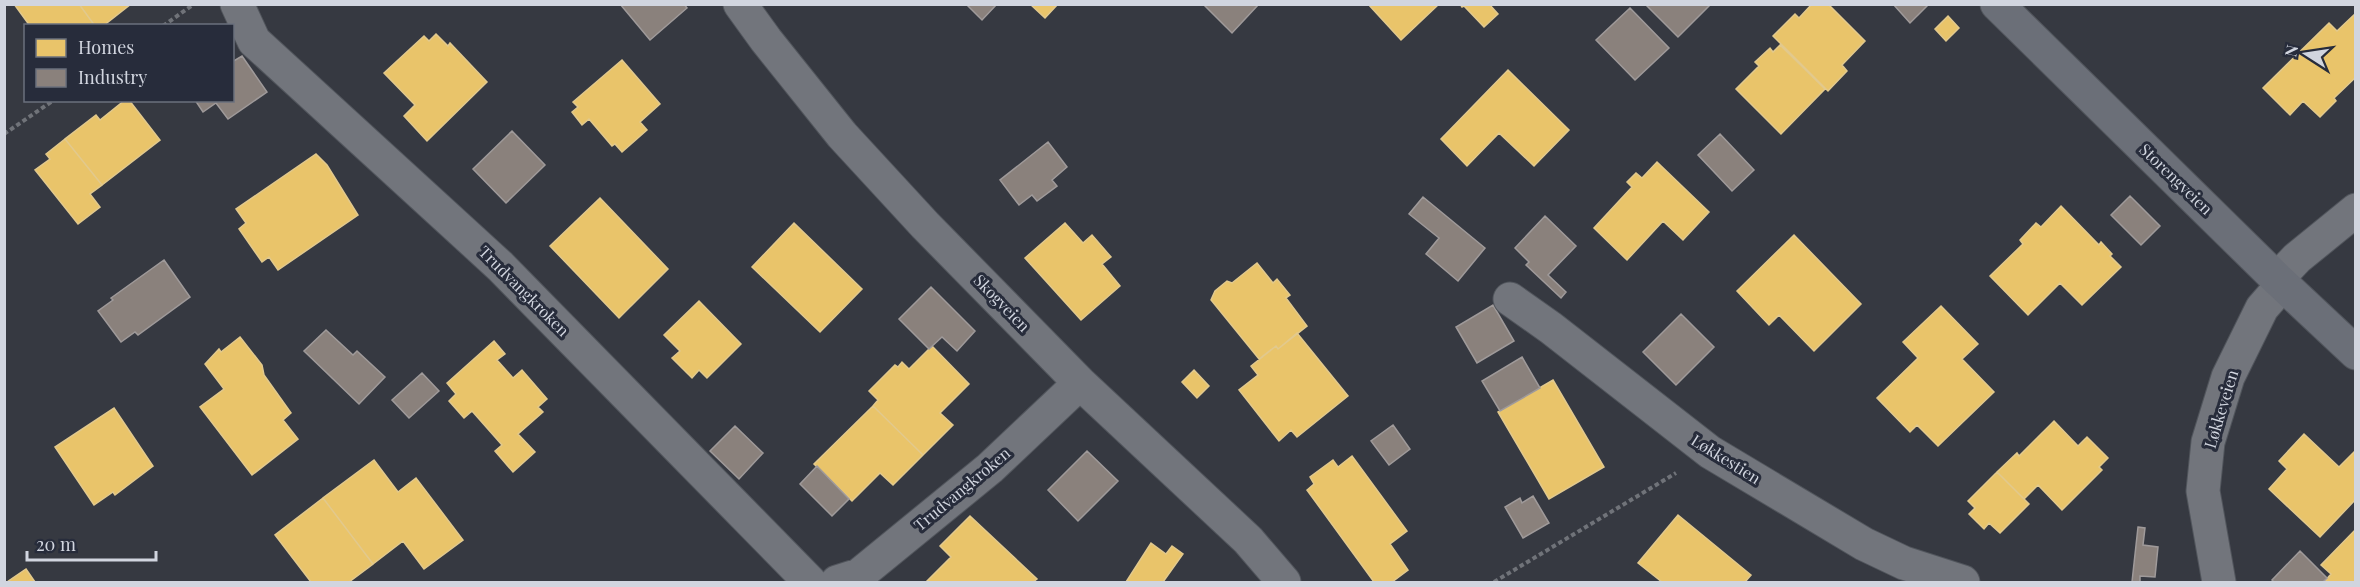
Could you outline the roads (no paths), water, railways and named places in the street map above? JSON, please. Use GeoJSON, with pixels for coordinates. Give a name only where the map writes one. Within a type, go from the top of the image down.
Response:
{"type":"FeatureCollection","features":[{"type":"Feature","properties":{"kind":"main road","name":"Storengveien"},"geometry":{"type":"LineString","coordinates":[[1997,4],[2355,353]]}},
{"type":"Feature","properties":{"kind":"street","name":"Trudvangkroken"},"geometry":{"type":"LineString","coordinates":[[237,4],[254,41],[500,266],[810,582]]}},
{"type":"Feature","properties":{"kind":"street","name":"Skogveien"},"geometry":{"type":"LineString","coordinates":[[740,4],[765,40],[842,135],[925,225],[1080,383],[1248,540],[1284,582]]}},
{"type":"Feature","properties":{"kind":"street","name":"Løkkeveien"},"geometry":{"type":"LineString","coordinates":[[2219,582],[2203,491],[2208,442],[2228,377],[2262,308],[2297,258],[2355,210]]}},
{"type":"Feature","properties":{"kind":"street","name":"Løkkestien"},"geometry":{"type":"LineString","coordinates":[[1510,299],[1551,328],[1710,452],[1864,543],[1904,563],[1963,582]]}},
{"type":"Feature","properties":{"kind":"street","name":"Trudvangkroken"},"geometry":{"type":"LineString","coordinates":[[837,582],[859,575],[990,468],[1080,383]]}}]}
